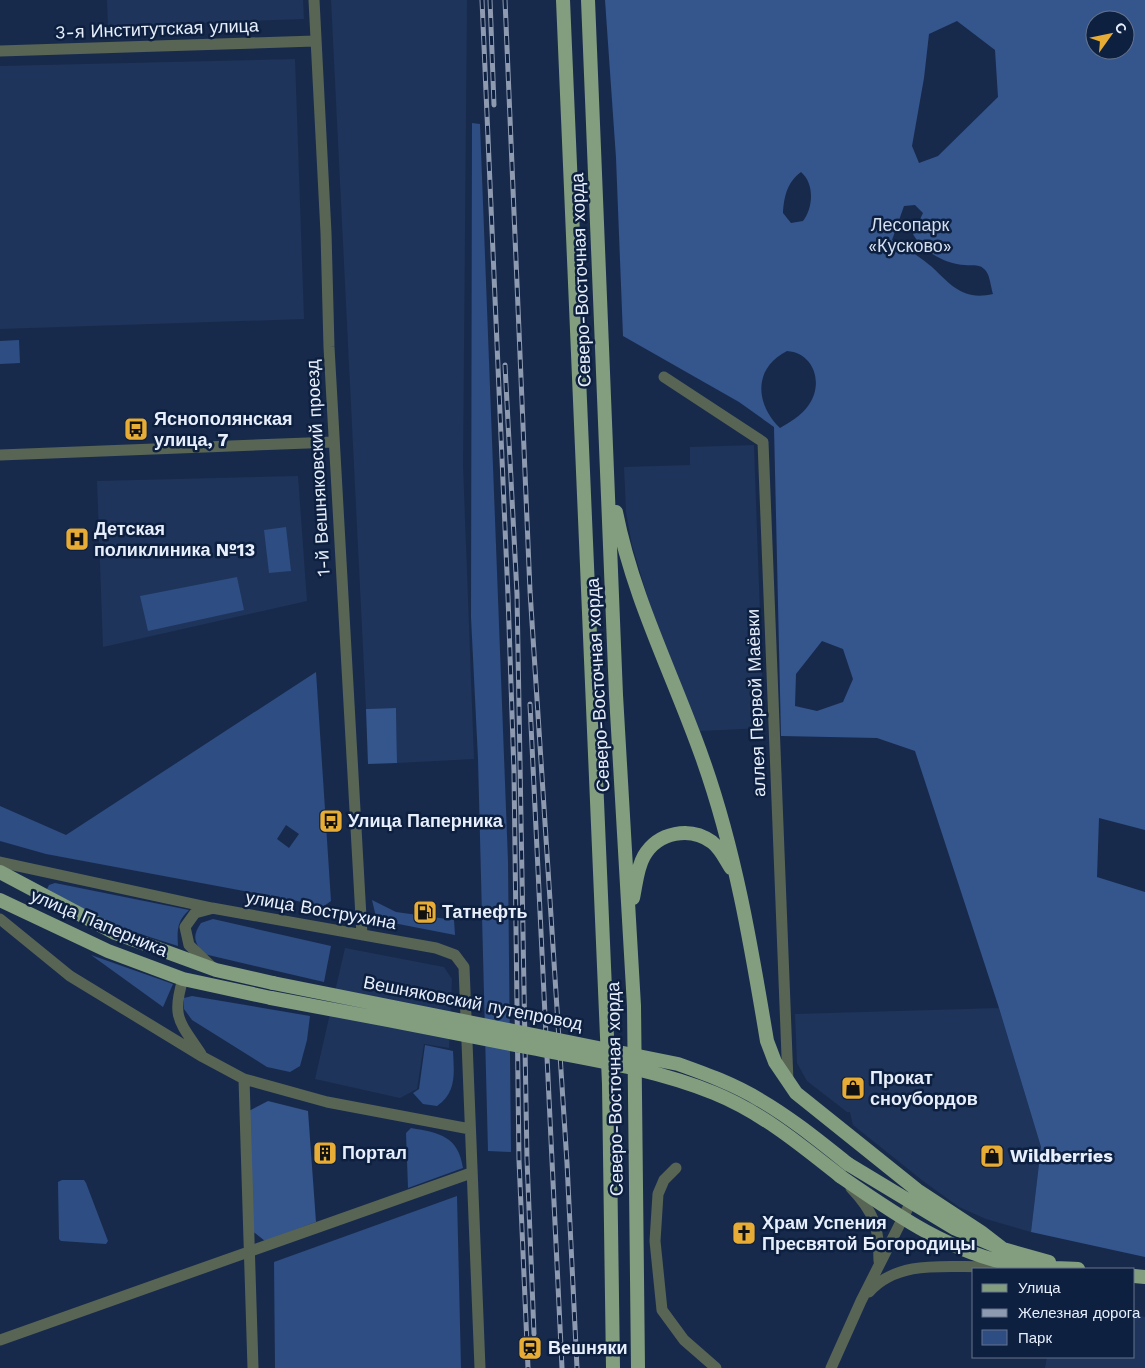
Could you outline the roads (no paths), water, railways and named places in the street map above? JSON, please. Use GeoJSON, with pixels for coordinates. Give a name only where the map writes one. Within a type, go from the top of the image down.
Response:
{"type":"FeatureCollection","features":[{"type":"Feature","properties":{"kind":"main road","name":"Северо-Восточная хорда"},"geometry":{"type":"LineString","coordinates":[[563,0],[609,1084],[613,1368]]}},
{"type":"Feature","properties":{"kind":"main road","name":"Северо-Восточная хорда"},"geometry":{"type":"LineString","coordinates":[[588,0],[616,694],[636,1060],[638,1368]]}},
{"type":"Feature","properties":{"kind":"main road"},"geometry":{"type":"LineString","coordinates":[[608,472],[629,565],[647,621],[702,756],[732,853],[767,1041],[775,1062],[796,1093],[917,1190],[1003,1249],[1070,1268]]}},
{"type":"Feature","properties":{"kind":"main road"},"geometry":{"type":"LineString","coordinates":[[629,916],[644,856],[656,843],[671,834],[689,833],[706,838],[720,850],[738,880]]}},
{"type":"Feature","properties":{"kind":"main road","name":"улица Паперника"},"geometry":{"type":"LineString","coordinates":[[0,872],[115,933],[216,970],[273,983]]}},
{"type":"Feature","properties":{"kind":"main road","name":"улица Паперника"},"geometry":{"type":"LineString","coordinates":[[0,900],[108,951],[183,978],[271,998]]}},
{"type":"Feature","properties":{"kind":"main road","name":"Вешняковский путепровод"},"geometry":{"type":"LineString","coordinates":[[273,983],[678,1064],[719,1079],[759,1099],[802,1128],[848,1164],[910,1203],[954,1228],[1003,1249]]}},
{"type":"Feature","properties":{"kind":"main road","name":"Вешняковский путепровод"},"geometry":{"type":"LineString","coordinates":[[271,998],[609,1063],[676,1079],[715,1094],[751,1112],[796,1141],[840,1176],[902,1219],[964,1250],[1013,1265],[1058,1268]]}},
{"type":"Feature","properties":{"kind":"street","name":"1-й Вешняковский проезд"},"geometry":{"type":"LineString","coordinates":[[314,0],[321,120],[334,442],[362,935]]}},
{"type":"Feature","properties":{"kind":"street","name":"3-я Институтская улица"},"geometry":{"type":"LineString","coordinates":[[0,51],[315,41]]}},
{"type":"Feature","properties":{"kind":"street","name":"аллея Первой Маёвки"},"geometry":{"type":"LineString","coordinates":[[664,377],[763,442],[788,1082]]}},
{"type":"Feature","properties":{"kind":"street"},"geometry":{"type":"LineString","coordinates":[[0,455],[334,442]]}},
{"type":"Feature","properties":{"kind":"street","name":"улица Вострухина"},"geometry":{"type":"LineString","coordinates":[[0,862],[212,908],[443,950],[455,955],[464,967],[480,1368]]}},
{"type":"Feature","properties":{"kind":"street","name":"улица Паперника"},"geometry":{"type":"LineString","coordinates":[[212,908],[195,913],[185,927],[189,946],[216,970]]}},
{"type":"Feature","properties":{"kind":"street"},"geometry":{"type":"LineString","coordinates":[[0,919],[70,976],[244,1079],[327,1102],[470,1129]]}},
{"type":"Feature","properties":{"kind":"street"},"geometry":{"type":"LineString","coordinates":[[183,978],[177,998],[178,1018],[204,1057]]}},
{"type":"Feature","properties":{"kind":"street"},"geometry":{"type":"LineString","coordinates":[[244,1079],[253,1368]]}},
{"type":"Feature","properties":{"kind":"street"},"geometry":{"type":"LineString","coordinates":[[676,1168],[664,1180],[658,1194],[655,1241],[662,1310],[684,1340],[716,1368]]}},
{"type":"Feature","properties":{"kind":"street"},"geometry":{"type":"LineString","coordinates":[[0,1340],[471,1173]]}},
{"type":"Feature","properties":{"kind":"street"},"geometry":{"type":"LineString","coordinates":[[840,1176],[874,1216],[879,1239],[878,1266]]}},
{"type":"Feature","properties":{"kind":"street"},"geometry":{"type":"LineString","coordinates":[[831,1368],[861,1301],[917,1190]]}},
{"type":"Feature","properties":{"kind":"street"},"geometry":{"type":"LineString","coordinates":[[861,1301],[886,1277],[901,1271],[922,1267],[992,1268],[1013,1265]]}},
{"type":"Feature","properties":{"kind":"railway"},"geometry":{"type":"LineString","coordinates":[[482,0],[514,772],[519,1160],[528,1368]]}},
{"type":"Feature","properties":{"kind":"railway"},"geometry":{"type":"LineString","coordinates":[[490,0],[494,105]]}},
{"type":"Feature","properties":{"kind":"railway"},"geometry":{"type":"LineString","coordinates":[[505,0],[530,591],[567,1163],[577,1368]]}},
{"type":"Feature","properties":{"kind":"railway"},"geometry":{"type":"LineString","coordinates":[[505,365],[517,594],[527,1159],[534,1334]]}},
{"type":"Feature","properties":{"kind":"railway"},"geometry":{"type":"LineString","coordinates":[[530,704],[562,1368]]}},
{"type":"Feature","properties":{"kind":"place","name":"Яснополянская улица, 7"},"geometry":{"type":"Point","coordinates":[136,429]}},
{"type":"Feature","properties":{"kind":"place","name":"Детская поликлиника №13"},"geometry":{"type":"Point","coordinates":[77,539]}},
{"type":"Feature","properties":{"kind":"place","name":"Улица Паперника"},"geometry":{"type":"Point","coordinates":[331,821]}},
{"type":"Feature","properties":{"kind":"place","name":"Татнефть"},"geometry":{"type":"Point","coordinates":[425,912]}},
{"type":"Feature","properties":{"kind":"place","name":"Прокат сноубордов"},"geometry":{"type":"Point","coordinates":[853,1088]}},
{"type":"Feature","properties":{"kind":"place","name":"Портал"},"geometry":{"type":"Point","coordinates":[325,1153]}},
{"type":"Feature","properties":{"kind":"place","name":"Wildberries"},"geometry":{"type":"Point","coordinates":[992,1156]}},
{"type":"Feature","properties":{"kind":"place","name":"Храм Успения Пресвятой Богородицы"},"geometry":{"type":"Point","coordinates":[744,1233]}},
{"type":"Feature","properties":{"kind":"place","name":"Вешняки"},"geometry":{"type":"Point","coordinates":[530,1348]}},
{"type":"Feature","properties":{"kind":"park label","name":"Лесопарк «Кусково»"},"geometry":{"type":"Point","coordinates":[910,235]}}]}
